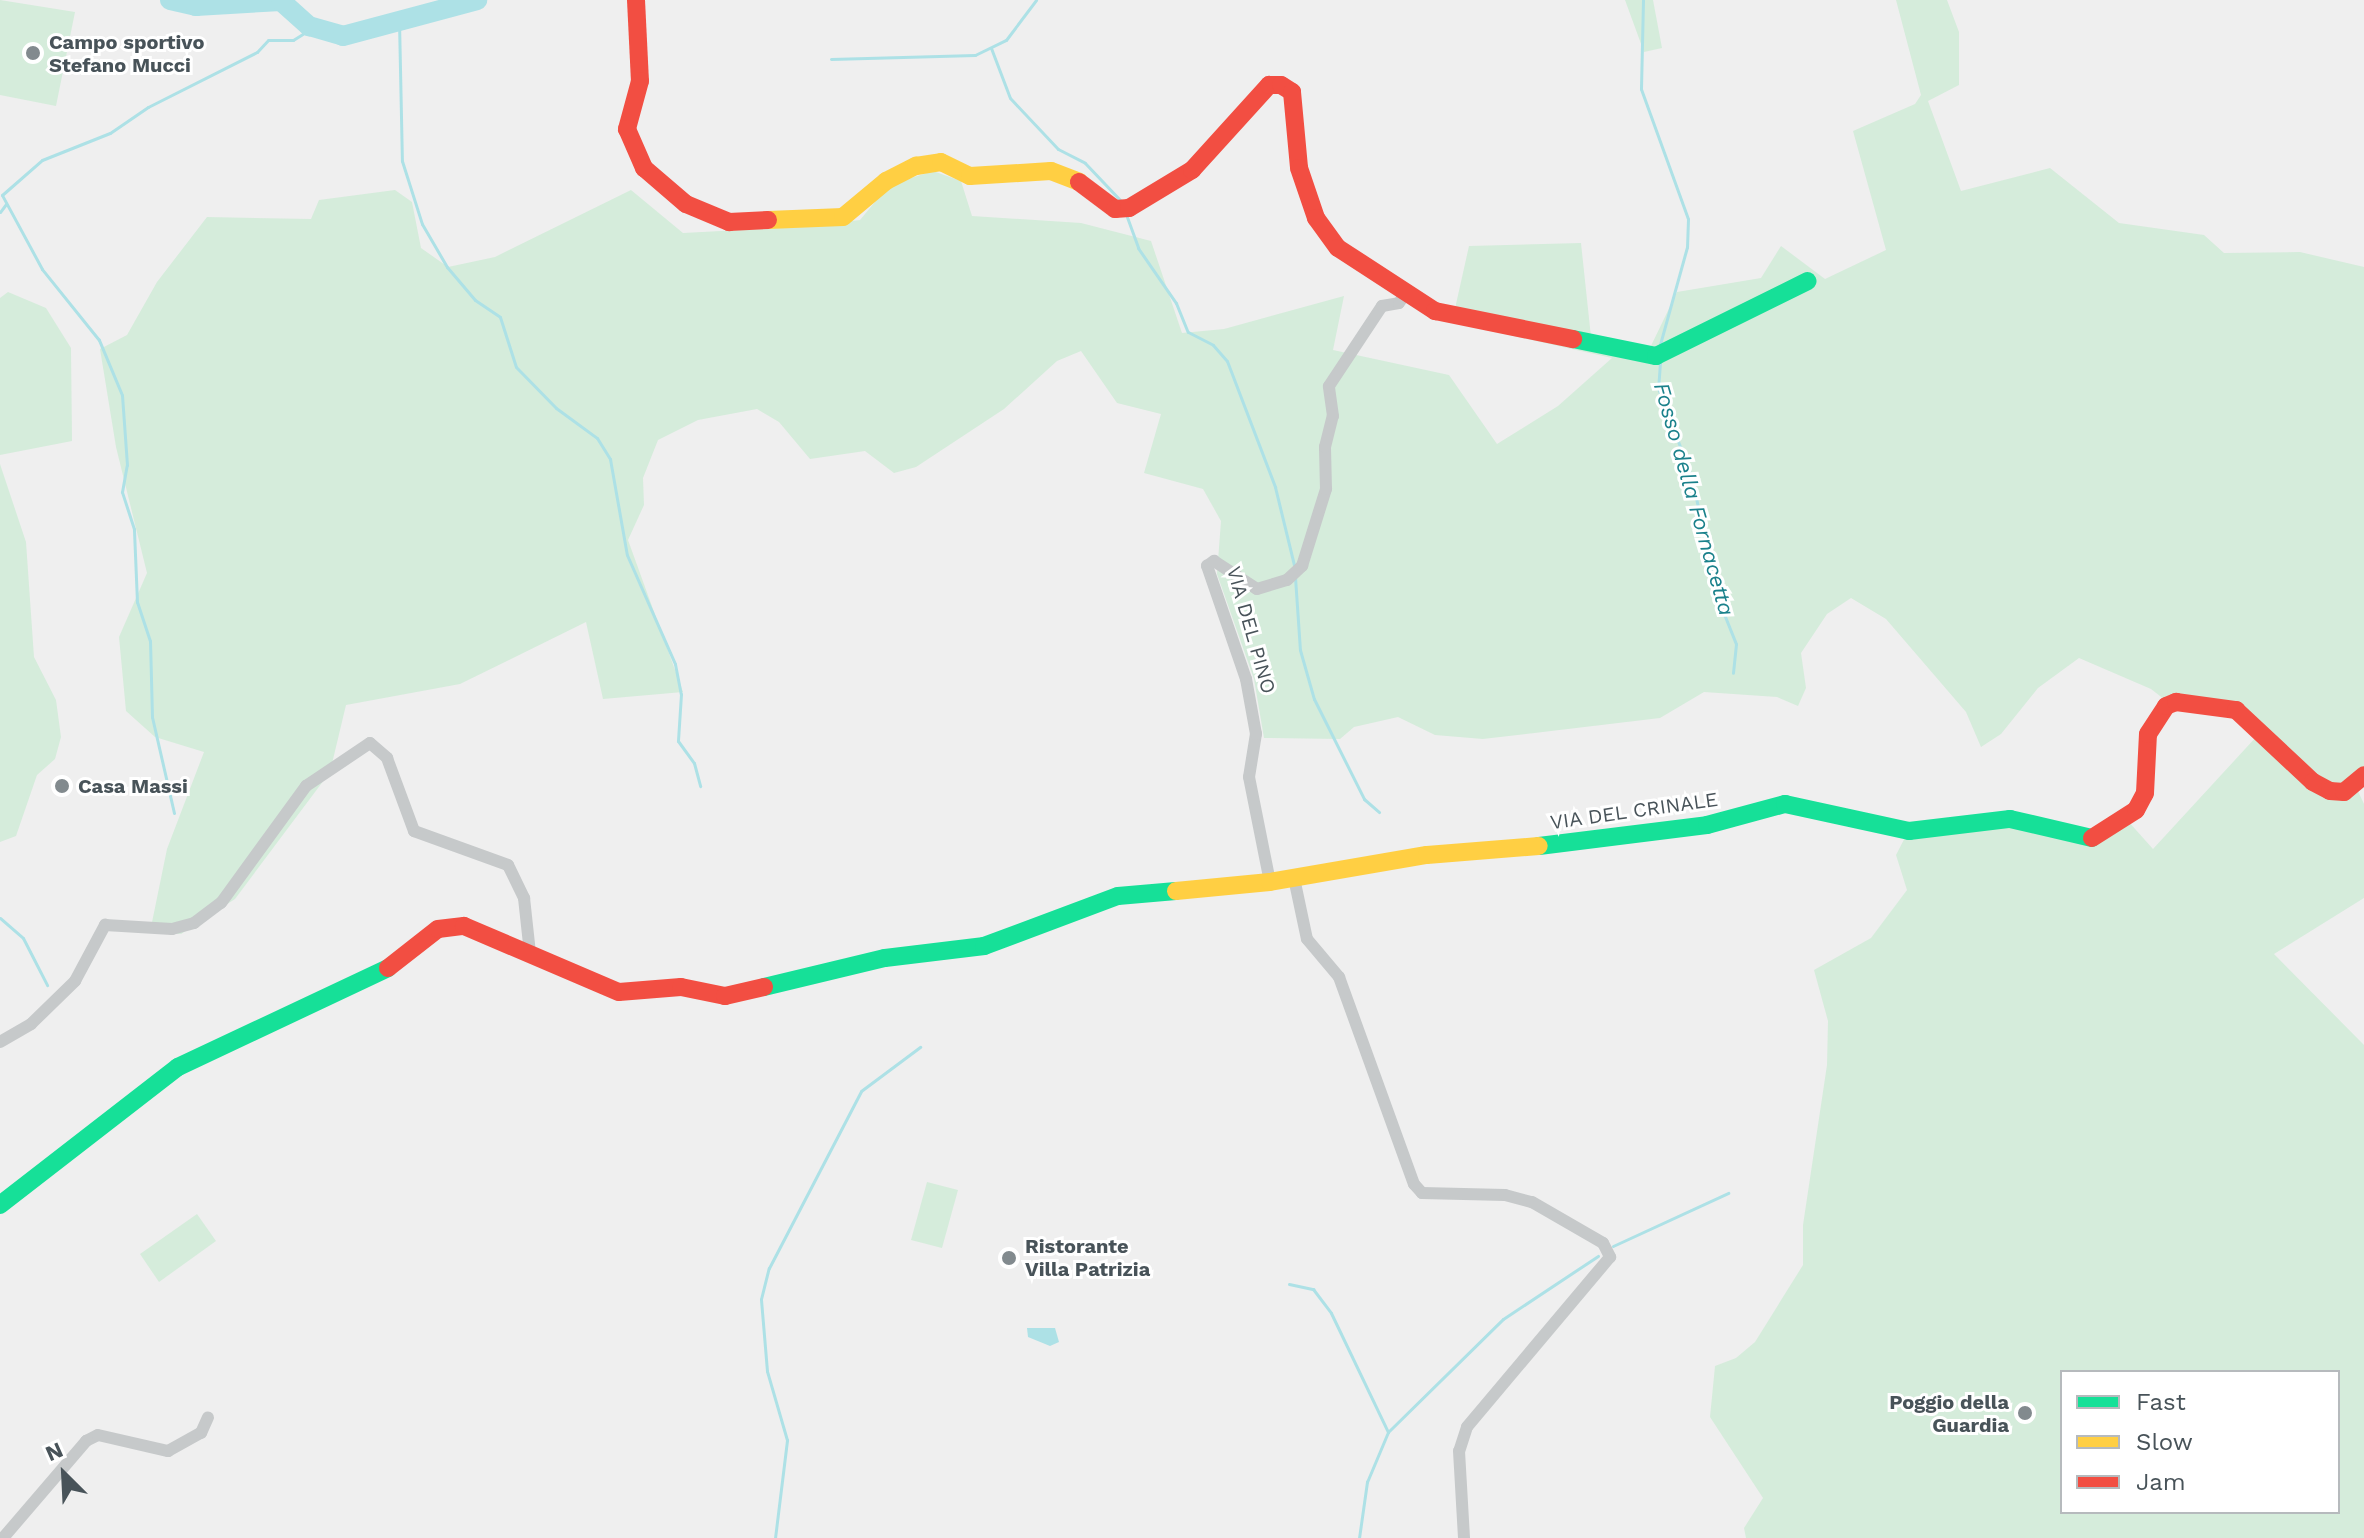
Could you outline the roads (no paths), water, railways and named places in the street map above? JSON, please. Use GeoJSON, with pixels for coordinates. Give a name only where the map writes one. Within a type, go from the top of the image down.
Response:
{"type":"FeatureCollection","features":[{"type":"Feature","properties":{"kind":"street"},"geometry":{"type":"LineString","coordinates":[[637,3],[640,81],[627,129],[644,168],[686,204],[729,222],[843,217],[886,181],[916,166],[941,162],[970,176],[1051,171],[1073,178],[1115,209],[1129,208],[1192,170],[1269,85],[1281,85],[1292,92],[1299,168],[1316,218],[1338,248],[1403,297],[1435,311],[1508,329],[1656,356],[1808,281]]}},
{"type":"Feature","properties":{"kind":"street","name":"VIA DEL PINO"},"geometry":{"type":"LineString","coordinates":[[1270,882],[1249,777],[1256,734],[1246,679],[1207,566],[1214,561],[1257,589],[1287,580],[1302,566],[1326,489],[1325,447],[1333,416],[1329,386],[1382,306],[1399,303],[1403,297]]}},
{"type":"Feature","properties":{"kind":"street","name":"VIA DEL CRINALE"},"geometry":{"type":"LineString","coordinates":[[0,1205],[178,1067],[364,983],[413,953],[438,929],[464,926],[530,953],[581,980],[619,992],[681,987],[725,996],[885,958],[984,946],[1118,896],[1270,882],[1427,855],[1585,843],[1707,825],[1785,804],[1909,831],[2010,819],[2091,839],[2136,810],[2145,793],[2148,734],[2166,706],[2176,702],[2221,704],[2236,710],[2313,782],[2330,791],[2344,792],[2364,775]]}},
{"type":"Feature","properties":{"kind":"street"},"geometry":{"type":"LineString","coordinates":[[0,1042],[31,1024],[75,981],[105,925],[172,929],[194,923],[221,903],[306,786],[370,743],[387,758],[414,831],[508,865],[524,898],[530,953]]}},
{"type":"Feature","properties":{"kind":"street"},"geometry":{"type":"LineString","coordinates":[[1294,878],[1307,939],[1339,977],[1414,1184],[1422,1193],[1505,1195],[1532,1202],[1603,1243],[1610,1257],[1467,1427],[1459,1451],[1464,1538]]}},
{"type":"Feature","properties":{"kind":"street"},"geometry":{"type":"LineString","coordinates":[[3,1538],[86,1441],[98,1435],[168,1451],[201,1433],[208,1417]]}},
{"type":"Feature","properties":{"kind":"water"},"geometry":{"type":"Polygon","coordinates":[[[1027,1328],[1055,1328],[1059,1342],[1050,1346],[1028,1337],[1027,1328]]]}},
{"type":"Feature","properties":{"kind":"waterway"},"geometry":{"type":"LineString","coordinates":[[170,0],[196,6],[281,1],[309,26],[343,36],[477,0]]}},
{"type":"Feature","properties":{"kind":"waterway"},"geometry":{"type":"LineString","coordinates":[[221,0],[223,5]]}},
{"type":"Feature","properties":{"kind":"waterway"},"geometry":{"type":"LineString","coordinates":[[831,59],[975,55],[1006,40],[1036,0]]}},
{"type":"Feature","properties":{"kind":"waterway","name":"Fosso della Fornacetta"},"geometry":{"type":"LineString","coordinates":[[1643,0],[1641,89],[1688,219],[1687,247],[1659,348]]}},
{"type":"Feature","properties":{"kind":"waterway"},"geometry":{"type":"LineString","coordinates":[[399,21],[402,161],[422,224],[447,267],[475,300],[500,317],[516,367],[556,408],[597,438],[610,459],[627,555],[675,664],[681,694],[678,741],[694,763],[700,786]]}},
{"type":"Feature","properties":{"kind":"waterway"},"geometry":{"type":"LineString","coordinates":[[174,813],[152,717],[150,641],[137,602],[134,529],[122,492],[127,465],[122,395],[99,340],[42,269],[2,195],[42,160],[110,133],[148,107],[257,52],[268,40],[293,40],[314,27]]}},
{"type":"Feature","properties":{"kind":"waterway"},"geometry":{"type":"LineString","coordinates":[[991,48],[1010,98],[1058,149],[1085,163],[1122,202]]}},
{"type":"Feature","properties":{"kind":"waterway"},"geometry":{"type":"LineString","coordinates":[[0,212],[6,204]]}},
{"type":"Feature","properties":{"kind":"waterway"},"geometry":{"type":"LineString","coordinates":[[1127,217],[1138,248],[1176,303],[1188,332],[1213,345],[1227,361],[1275,487],[1295,569]]}},
{"type":"Feature","properties":{"kind":"waterway","name":"Fosso della Fornacetta"},"geometry":{"type":"LineString","coordinates":[[1660,362],[1658,388],[1691,476],[1720,604],[1736,644],[1733,673]]}},
{"type":"Feature","properties":{"kind":"waterway"},"geometry":{"type":"LineString","coordinates":[[1295,577],[1300,650],[1314,699],[1364,799],[1379,812]]}},
{"type":"Feature","properties":{"kind":"waterway"},"geometry":{"type":"LineString","coordinates":[[0,918],[23,938],[47,985]]}},
{"type":"Feature","properties":{"kind":"waterway"},"geometry":{"type":"LineString","coordinates":[[775,1538],[787,1440],[767,1371],[761,1299],[769,1268],[861,1091],[920,1047]]}},
{"type":"Feature","properties":{"kind":"waterway"},"geometry":{"type":"LineString","coordinates":[[1613,1246],[1728,1193]]}},
{"type":"Feature","properties":{"kind":"waterway"},"geometry":{"type":"LineString","coordinates":[[1359,1538],[1367,1482],[1388,1432],[1503,1319],[1598,1256]]}},
{"type":"Feature","properties":{"kind":"waterway"},"geometry":{"type":"LineString","coordinates":[[1289,1284],[1313,1289],[1331,1313],[1388,1432]]}},
{"type":"Feature","properties":{"kind":"place","name":"Campo sportivo Stefano Mucci"},"geometry":{"type":"Point","coordinates":[33,53]}},
{"type":"Feature","properties":{"kind":"place","name":"Casa Massi"},"geometry":{"type":"Point","coordinates":[62,786]}},
{"type":"Feature","properties":{"kind":"place","name":"Ristorante Villa Patrizia"},"geometry":{"type":"Point","coordinates":[1009,1258]}},
{"type":"Feature","properties":{"kind":"place","name":"Poggio della Guardia"},"geometry":{"type":"Point","coordinates":[2025,1413]}}]}
